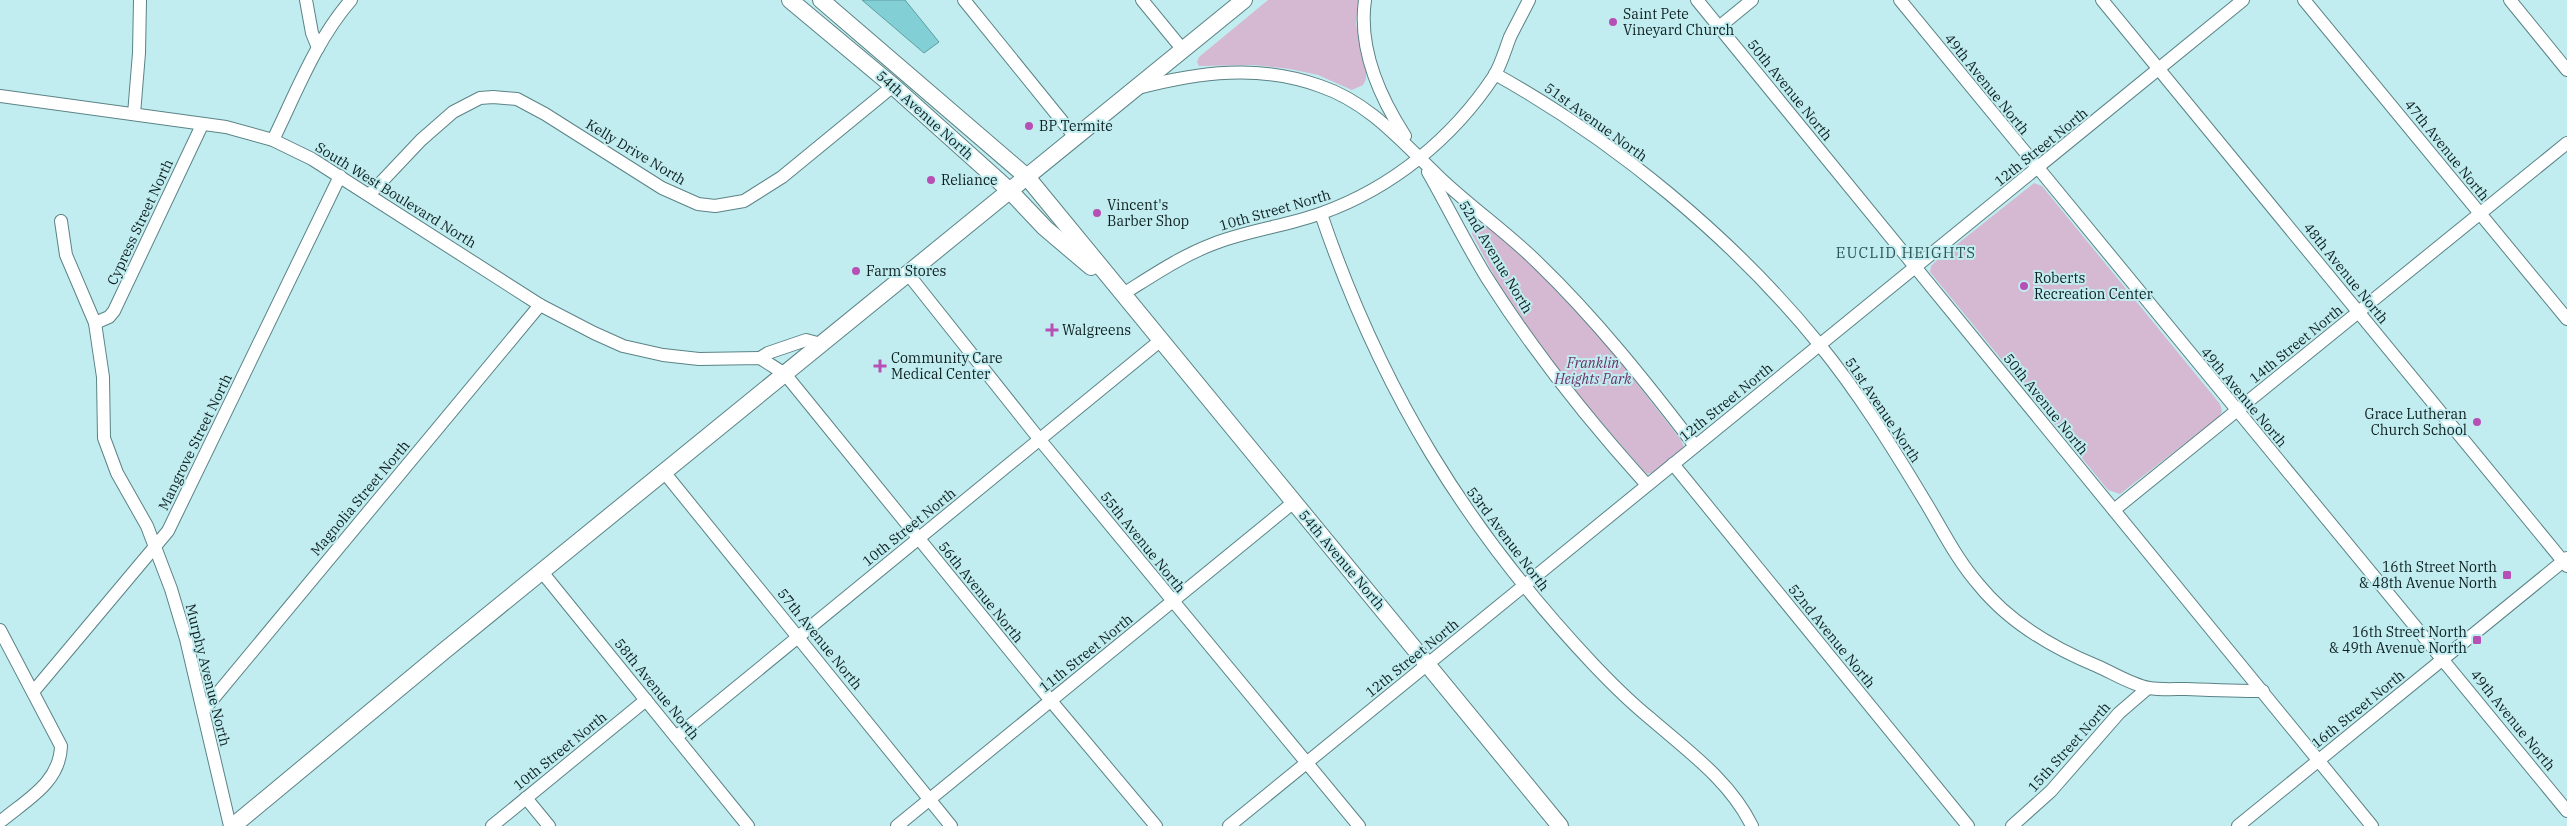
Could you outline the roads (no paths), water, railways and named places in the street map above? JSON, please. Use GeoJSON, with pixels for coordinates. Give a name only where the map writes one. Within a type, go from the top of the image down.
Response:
{"type":"FeatureCollection","features":[{"type":"Feature","properties":{"kind":"main road","name":"54th Avenue North"},"geometry":{"type":"LineString","coordinates":[[790,0],[893,86],[1010,191],[1045,228],[1123,294]]}},
{"type":"Feature","properties":{"kind":"main road","name":"54th Avenue North"},"geometry":{"type":"LineString","coordinates":[[821,0],[1027,177],[1428,664],[1557,825]]}},
{"type":"Feature","properties":{"kind":"main road"},"geometry":{"type":"LineString","coordinates":[[232,826],[1244,0]]}},
{"type":"Feature","properties":{"kind":"street"},"geometry":{"type":"LineString","coordinates":[[134,114],[139,53],[140,0]]}},
{"type":"Feature","properties":{"kind":"street"},"geometry":{"type":"LineString","coordinates":[[306,0],[312,33],[318,48]]}},
{"type":"Feature","properties":{"kind":"street"},"geometry":{"type":"LineString","coordinates":[[273,140],[334,19],[351,0]]}},
{"type":"Feature","properties":{"kind":"street"},"geometry":{"type":"LineString","coordinates":[[964,0],[1075,137]]}},
{"type":"Feature","properties":{"kind":"street"},"geometry":{"type":"LineString","coordinates":[[1142,0],[1183,50]]}},
{"type":"Feature","properties":{"kind":"street"},"geometry":{"type":"LineString","coordinates":[[1365,0],[1364,29],[1370,67],[1384,100],[1419,157]]}},
{"type":"Feature","properties":{"kind":"street","name":"10th Street North"},"geometry":{"type":"LineString","coordinates":[[1123,294],[1176,262],[1212,244],[1245,233],[1321,214],[1360,198],[1397,177],[1447,133],[1476,101],[1496,74],[1529,0]]}},
{"type":"Feature","properties":{"kind":"street","name":"50th Avenue North"},"geometry":{"type":"LineString","coordinates":[[1697,0],[2372,826]]}},
{"type":"Feature","properties":{"kind":"street"},"geometry":{"type":"LineString","coordinates":[[1719,27],[1752,0]]}},
{"type":"Feature","properties":{"kind":"street","name":"49th Avenue North"},"geometry":{"type":"LineString","coordinates":[[1900,0],[2236,412],[2444,658],[2567,811]]}},
{"type":"Feature","properties":{"kind":"street","name":"48th Avenue North"},"geometry":{"type":"LineString","coordinates":[[2102,0],[2566,562]]}},
{"type":"Feature","properties":{"kind":"street","name":"12th Street North"},"geometry":{"type":"LineString","coordinates":[[1228,826],[2038,169],[2243,0]]}},
{"type":"Feature","properties":{"kind":"street","name":"47th Avenue North"},"geometry":{"type":"LineString","coordinates":[[2304,0],[2567,319]]}},
{"type":"Feature","properties":{"kind":"street"},"geometry":{"type":"LineString","coordinates":[[2510,0],[2567,70]]}},
{"type":"Feature","properties":{"kind":"street","name":"52nd Avenue North"},"geometry":{"type":"LineString","coordinates":[[1136,88],[1173,79],[1220,72],[1284,76],[1321,86],[1360,105],[1383,121],[1454,190],[1537,262],[1582,307],[1639,373],[1695,446]]}},
{"type":"Feature","properties":{"kind":"street","name":"51st Avenue North"},"geometry":{"type":"LineString","coordinates":[[1496,74],[1545,101],[1604,142],[1679,204],[1764,280],[1820,345],[1881,429],[1959,560],[1978,585],[1998,606],[2042,639],[2079,659],[2148,688],[2263,691]]}},
{"type":"Feature","properties":{"kind":"street","name":"Kelly Drive North"},"geometry":{"type":"LineString","coordinates":[[369,195],[421,140],[453,112],[480,98],[493,97],[516,100],[545,114],[662,188],[678,196],[698,204],[731,205],[755,196],[893,86]]}},
{"type":"Feature","properties":{"kind":"street","name":"South West Boulevard North"},"geometry":{"type":"LineString","coordinates":[[0,96],[249,132],[273,140],[340,176],[540,305],[624,346],[663,355],[699,359],[760,358],[768,353],[806,340],[821,344]]}},
{"type":"Feature","properties":{"kind":"street","name":"Cypress Street North"},"geometry":{"type":"LineString","coordinates":[[95,322],[108,317],[114,311],[202,125]]}},
{"type":"Feature","properties":{"kind":"street","name":"14th Street North"},"geometry":{"type":"LineString","coordinates":[[2114,510],[2567,143]]}},
{"type":"Feature","properties":{"kind":"street","name":"52nd Avenue North"},"geometry":{"type":"LineString","coordinates":[[1419,157],[1486,276],[1544,362],[1607,440],[1648,485]]}},
{"type":"Feature","properties":{"kind":"street","name":"Mangrove Street North"},"geometry":{"type":"LineString","coordinates":[[33,692],[168,531],[340,176]]}},
{"type":"Feature","properties":{"kind":"street","name":"53rd Avenue North"},"geometry":{"type":"LineString","coordinates":[[1321,214],[1352,302],[1406,412],[1466,510],[1523,586],[1558,626],[1620,692],[1711,770],[1731,793],[1752,826]]}},
{"type":"Feature","properties":{"kind":"street","name":"Murphy Avenue North"},"geometry":{"type":"LineString","coordinates":[[61,221],[66,255],[95,322],[103,377],[104,438],[117,473],[142,514],[154,550],[171,589],[186,639],[232,826]]}},
{"type":"Feature","properties":{"kind":"street","name":"55th Avenue North"},"geometry":{"type":"LineString","coordinates":[[908,274],[1172,602],[1359,826]]}},
{"type":"Feature","properties":{"kind":"street","name":"Magnolia Street North"},"geometry":{"type":"LineString","coordinates":[[203,711],[540,305]]}},
{"type":"Feature","properties":{"kind":"street","name":"10th Street North"},"geometry":{"type":"LineString","coordinates":[[676,737],[1161,340]]}},
{"type":"Feature","properties":{"kind":"street"},"geometry":{"type":"LineString","coordinates":[[760,358],[785,374]]}},
{"type":"Feature","properties":{"kind":"street","name":"56th Avenue North"},"geometry":{"type":"LineString","coordinates":[[785,374],[1051,701],[1156,826]]}},
{"type":"Feature","properties":{"kind":"street","name":"52nd Avenue North"},"geometry":{"type":"LineString","coordinates":[[1673,464],[1968,826]]}},
{"type":"Feature","properties":{"kind":"street","name":"57th Avenue North"},"geometry":{"type":"LineString","coordinates":[[664,472],[951,826]]}},
{"type":"Feature","properties":{"kind":"street","name":"11th Street North"},"geometry":{"type":"LineString","coordinates":[[897,826],[1294,502]]}},
{"type":"Feature","properties":{"kind":"street","name":"16th Street North"},"geometry":{"type":"LineString","coordinates":[[2238,826],[2444,658],[2566,562]]}},
{"type":"Feature","properties":{"kind":"street","name":"58th Avenue North"},"geometry":{"type":"LineString","coordinates":[[542,572],[748,826]]}},
{"type":"Feature","properties":{"kind":"street"},"geometry":{"type":"LineString","coordinates":[[0,630],[61,746],[60,760],[54,775],[44,786],[0,822]]}},
{"type":"Feature","properties":{"kind":"street","name":"15th Street North"},"geometry":{"type":"LineString","coordinates":[[2012,826],[2050,791],[2118,713],[2148,688]]}},
{"type":"Feature","properties":{"kind":"street","name":"10th Street North"},"geometry":{"type":"LineString","coordinates":[[492,826],[646,700]]}},
{"type":"Feature","properties":{"kind":"street"},"geometry":{"type":"LineString","coordinates":[[526,798],[549,826]]}},
{"type":"Feature","properties":{"kind":"water"},"geometry":{"type":"Polygon","coordinates":[[[862,0],[905,0],[939,42],[924,53],[862,0]]]}},
{"type":"Feature","properties":{"kind":"place","name":"Saint Pete Vineyard Church"},"geometry":{"type":"Point","coordinates":[1613,22]}},
{"type":"Feature","properties":{"kind":"place","name":"BP Termite"},"geometry":{"type":"Point","coordinates":[1029,126]}},
{"type":"Feature","properties":{"kind":"place","name":"Reliance"},"geometry":{"type":"Point","coordinates":[931,180]}},
{"type":"Feature","properties":{"kind":"place","name":"Vincent's Barber Shop"},"geometry":{"type":"Point","coordinates":[1097,213]}},
{"type":"Feature","properties":{"kind":"place","name":"Farm Stores"},"geometry":{"type":"Point","coordinates":[856,271]}},
{"type":"Feature","properties":{"kind":"place","name":"Roberts Recreation Center"},"geometry":{"type":"Point","coordinates":[2024,286]}},
{"type":"Feature","properties":{"kind":"place","name":"Walgreens"},"geometry":{"type":"Point","coordinates":[1052,330]}},
{"type":"Feature","properties":{"kind":"place","name":"Community Care Medical Center"},"geometry":{"type":"Point","coordinates":[880,366]}},
{"type":"Feature","properties":{"kind":"place","name":"Grace Lutheran Church School"},"geometry":{"type":"Point","coordinates":[2477,422]}},
{"type":"Feature","properties":{"kind":"place","name":"16th Street North & 48th Avenue North"},"geometry":{"type":"Point","coordinates":[2507,575]}},
{"type":"Feature","properties":{"kind":"place","name":"16th Street North & 49th Avenue North"},"geometry":{"type":"Point","coordinates":[2477,640]}},
{"type":"Feature","properties":{"kind":"district","name":"EUCLID HEIGHTS"},"geometry":{"type":"Point","coordinates":[1906,253]}},
{"type":"Feature","properties":{"kind":"park label","name":"Franklin Heights Park"},"geometry":{"type":"Point","coordinates":[1593,372]}}]}
